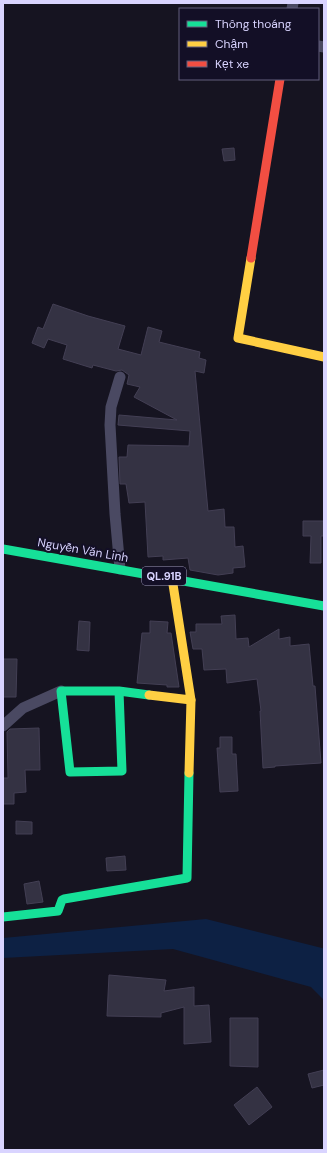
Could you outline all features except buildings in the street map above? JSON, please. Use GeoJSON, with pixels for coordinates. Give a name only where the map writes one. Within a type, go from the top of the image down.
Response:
{"type":"FeatureCollection","features":[{"type":"Feature","properties":{"kind":"main road"},"geometry":{"type":"LineString","coordinates":[[280,80],[238,338],[324,357]]}},
{"type":"Feature","properties":{"kind":"main road","name":"Nguyễn Văn Linh"},"geometry":{"type":"LineString","coordinates":[[3,549],[324,606]]}},
{"type":"Feature","properties":{"kind":"main road"},"geometry":{"type":"LineString","coordinates":[[3,917],[58,910],[62,900],[64,899],[187,878],[191,700],[172,578]]}},
{"type":"Feature","properties":{"kind":"main road"},"geometry":{"type":"LineString","coordinates":[[119,691],[122,772],[70,772],[61,691],[119,691],[191,700]]}},
{"type":"Feature","properties":{"kind":"street"},"geometry":{"type":"LineString","coordinates":[[120,377],[111,407],[110,424],[115,514],[120,569]]}},
{"type":"Feature","properties":{"kind":"street"},"geometry":{"type":"LineString","coordinates":[[3,726],[23,708],[61,691]]}},
{"type":"Feature","properties":{"kind":"water"},"geometry":{"type":"Polygon","coordinates":[[[206,919],[324,949],[324,1000],[311,987],[173,949],[3,958],[3,938],[206,919]]]}},
{"type":"Feature","properties":{"kind":"traffic: fast"},"geometry":{"type":"LineString","coordinates":[[3,549],[324,606]]}},
{"type":"Feature","properties":{"kind":"traffic: fast"},"geometry":{"type":"LineString","coordinates":[[119,691],[61,691],[70,772],[122,771],[119,691],[149,695]]}},
{"type":"Feature","properties":{"kind":"traffic: fast"},"geometry":{"type":"LineString","coordinates":[[3,917],[58,911],[62,900],[64,899],[187,878],[189,773]]}},
{"type":"Feature","properties":{"kind":"traffic: slow"},"geometry":{"type":"LineString","coordinates":[[251,258],[238,338],[324,357]]}},
{"type":"Feature","properties":{"kind":"traffic: slow"},"geometry":{"type":"LineString","coordinates":[[149,695],[191,700],[172,578]]}},
{"type":"Feature","properties":{"kind":"traffic: slow"},"geometry":{"type":"LineString","coordinates":[[189,773],[191,700]]}},
{"type":"Feature","properties":{"kind":"traffic: jam"},"geometry":{"type":"LineString","coordinates":[[251,258],[280,80]]}}]}
